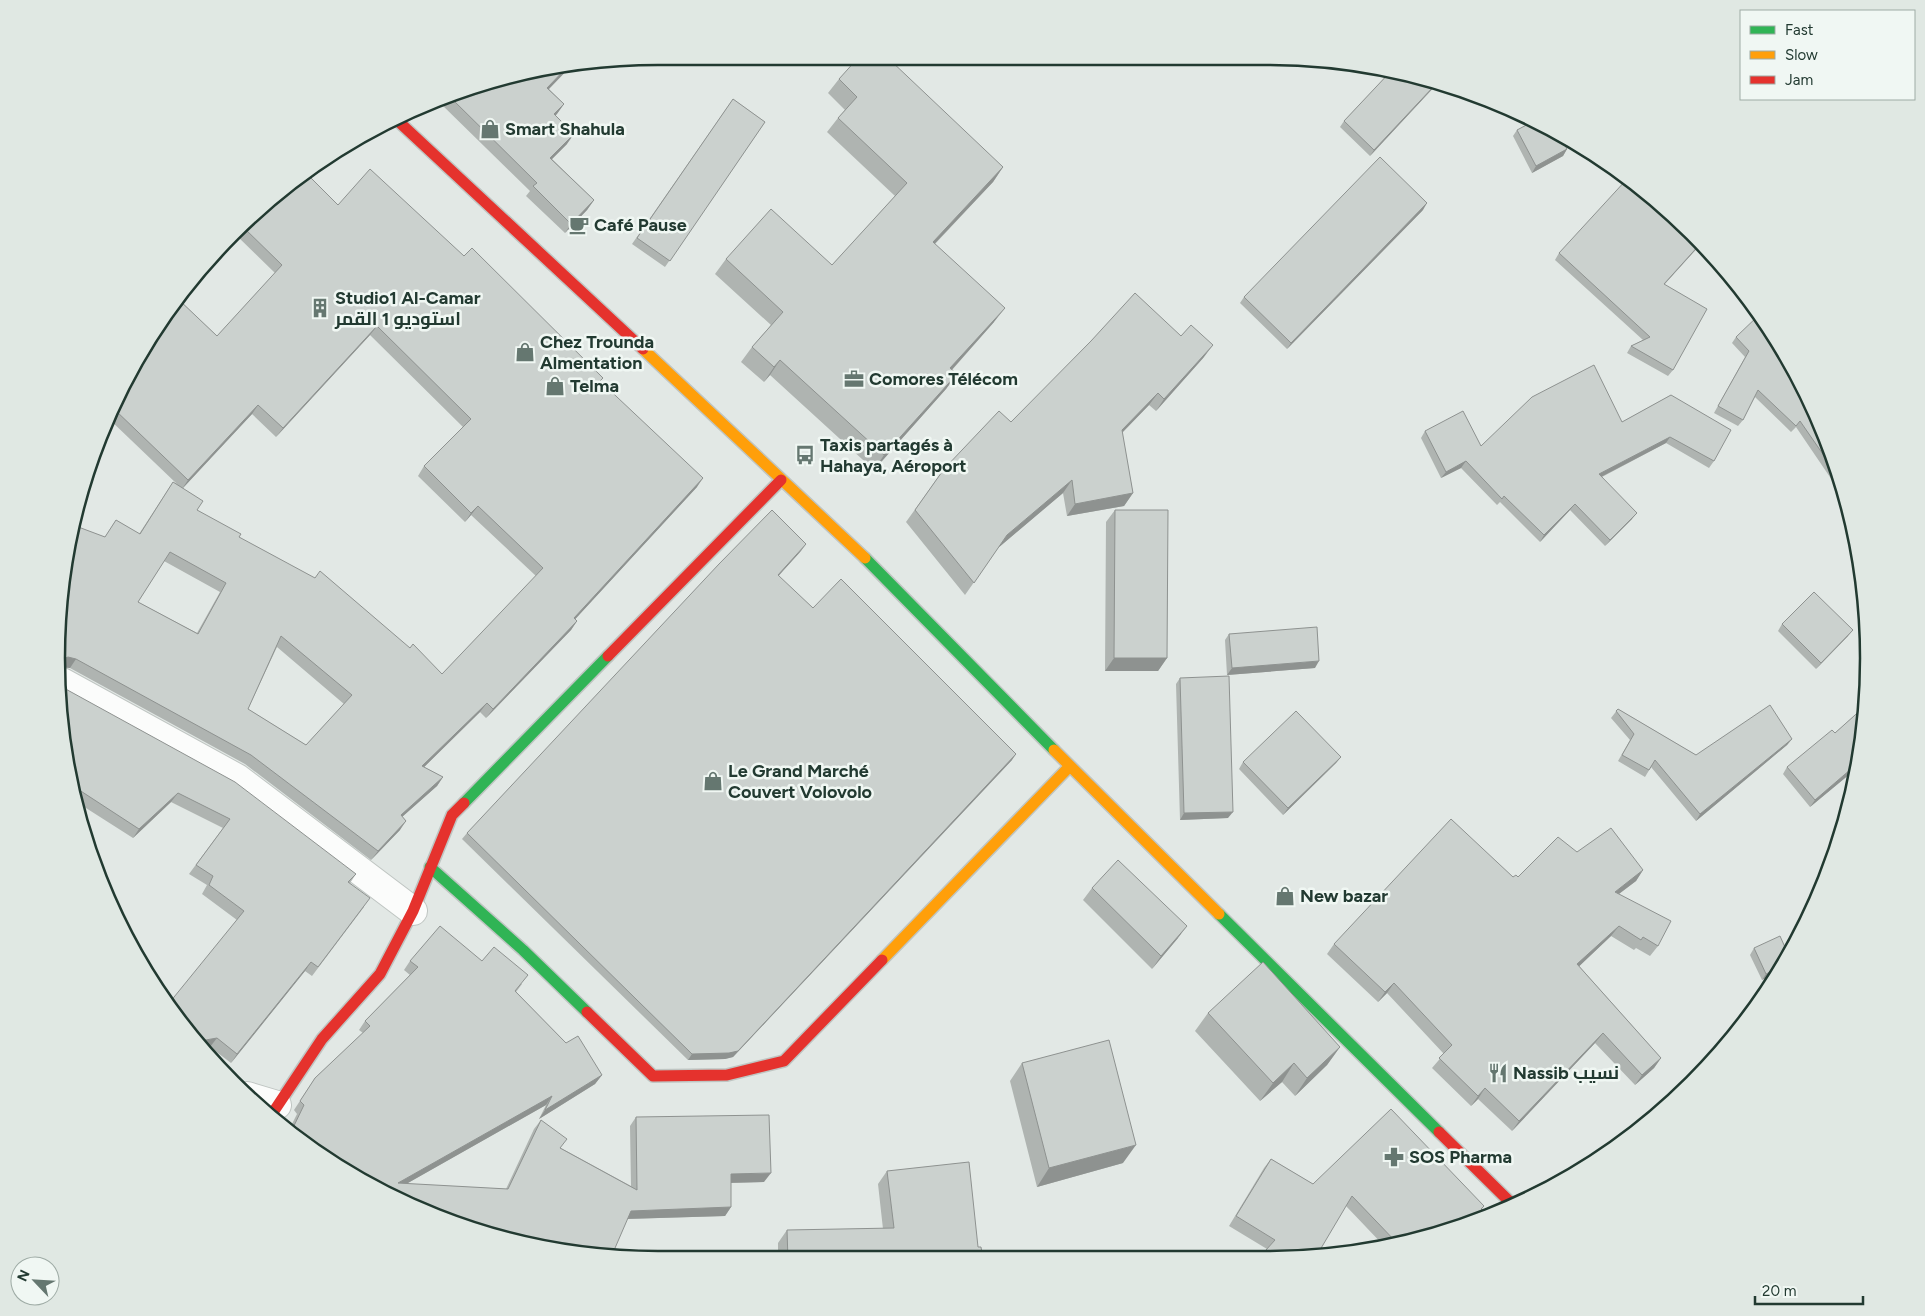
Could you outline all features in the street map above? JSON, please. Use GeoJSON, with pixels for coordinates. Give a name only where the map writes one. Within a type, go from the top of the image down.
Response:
{"type":"FeatureCollection","features":[{"type":"Feature","properties":{"kind":"street"},"geometry":{"type":"LineString","coordinates":[[401,124],[781,480],[846,538],[1070,766],[1507,1200]]}},
{"type":"Feature","properties":{"kind":"street"},"geometry":{"type":"LineString","coordinates":[[275,1110],[322,1039],[380,974],[413,911],[452,815],[781,480]]}},
{"type":"Feature","properties":{"kind":"street"},"geometry":{"type":"LineString","coordinates":[[66,684],[237,778],[413,911]]}},
{"type":"Feature","properties":{"kind":"street"},"geometry":{"type":"LineString","coordinates":[[430,867],[523,950],[653,1076],[727,1075],[784,1061],[1070,766]]}},
{"type":"Feature","properties":{"kind":"building"},"geometry":{"type":"Polygon","coordinates":[[[852,65],[895,65],[1003,167],[933,242],[1005,308],[950,368],[957,374],[884,455],[780,360],[774,367],[752,347],[783,312],[726,259],[771,209],[832,265],[907,183],[838,118],[857,97],[839,79],[852,65]]]}},
{"type":"Feature","properties":{"kind":"building"},"geometry":{"type":"Polygon","coordinates":[[[561,73],[547,88],[564,104],[554,114],[574,134],[550,158],[594,200],[571,224],[533,186],[537,183],[454,101],[505,85],[561,73]]]}},
{"type":"Feature","properties":{"kind":"building"},"geometry":{"type":"Polygon","coordinates":[[[1386,77],[1432,88],[1374,150],[1344,121],[1386,77]]]}},
{"type":"Feature","properties":{"kind":"building"},"geometry":{"type":"Polygon","coordinates":[[[733,99],[765,122],[670,261],[637,238],[733,99]]]}},
{"type":"Feature","properties":{"kind":"building"},"geometry":{"type":"Polygon","coordinates":[[[1527,125],[1564,144],[1567,149],[1536,166],[1517,130],[1527,125]]]}},
{"type":"Feature","properties":{"kind":"building"},"geometry":{"type":"Polygon","coordinates":[[[1380,157],[1427,203],[1291,343],[1244,297],[1380,157]]]}},
{"type":"Feature","properties":{"kind":"building"},"geometry":{"type":"Polygon","coordinates":[[[370,169],[464,256],[472,248],[603,378],[600,381],[703,478],[574,618],[577,621],[493,709],[487,703],[422,766],[443,777],[401,815],[406,821],[378,851],[251,755],[76,659],[65,658],[66,619],[70,581],[80,527],[105,537],[116,520],[140,534],[173,482],[203,501],[197,510],[241,534],[239,537],[315,578],[320,571],[410,648],[413,644],[442,674],[543,568],[478,506],[471,513],[424,466],[471,419],[377,326],[283,428],[258,405],[188,480],[118,413],[144,361],[183,304],[217,336],[282,265],[247,231],[267,212],[311,178],[338,205],[370,169]],[[170,552],[138,602],[198,634],[226,583],[170,552]],[[281,636],[248,709],[306,745],[352,695],[281,636]]]}},
{"type":"Feature","properties":{"kind":"building"},"geometry":{"type":"Polygon","coordinates":[[[1622,184],[1658,212],[1686,239],[1696,249],[1664,284],[1707,309],[1673,370],[1631,346],[1650,337],[1559,253],[1622,184]]]}},
{"type":"Feature","properties":{"kind":"building"},"geometry":{"type":"Polygon","coordinates":[[[1135,293],[1181,336],[1191,325],[1213,345],[1164,399],[1158,393],[1122,430],[1133,493],[1075,504],[1072,480],[1007,535],[974,583],[915,510],[944,469],[999,411],[1011,422],[1091,341],[1135,293]]]}},
{"type":"Feature","properties":{"kind":"building"},"geometry":{"type":"Polygon","coordinates":[[[1754,320],[1781,362],[1799,396],[1825,458],[1800,421],[1796,426],[1758,390],[1743,420],[1718,406],[1749,351],[1736,337],[1754,320]]]}},
{"type":"Feature","properties":{"kind":"building"},"geometry":{"type":"Polygon","coordinates":[[[1594,365],[1622,422],[1671,395],[1731,430],[1714,461],[1670,437],[1599,474],[1637,513],[1610,540],[1575,504],[1544,535],[1504,496],[1502,499],[1466,461],[1446,472],[1425,431],[1463,411],[1481,446],[1532,397],[1594,365]]]}},
{"type":"Feature","properties":{"kind":"building"},"geometry":{"type":"Polygon","coordinates":[[[772,510],[806,544],[778,575],[813,608],[841,579],[1016,754],[738,1051],[692,1054],[467,833],[772,510]]]}},
{"type":"Feature","properties":{"kind":"building"},"geometry":{"type":"Polygon","coordinates":[[[1115,510],[1168,510],[1167,658],[1114,658],[1115,510]]]}},
{"type":"Feature","properties":{"kind":"building"},"geometry":{"type":"Polygon","coordinates":[[[1814,592],[1853,630],[1821,663],[1782,624],[1814,592]]]}},
{"type":"Feature","properties":{"kind":"building"},"geometry":{"type":"Polygon","coordinates":[[[1317,627],[1319,661],[1232,668],[1229,634],[1317,627]]]}},
{"type":"Feature","properties":{"kind":"building"},"geometry":{"type":"Polygon","coordinates":[[[1229,676],[1233,812],[1184,813],[1180,678],[1229,676]]]}},
{"type":"Feature","properties":{"kind":"building"},"geometry":{"type":"Polygon","coordinates":[[[66,689],[235,782],[356,874],[348,882],[370,898],[318,967],[311,962],[237,1054],[217,1038],[205,1040],[173,998],[244,911],[209,885],[213,876],[196,865],[230,819],[178,793],[139,829],[80,791],[70,735],[66,689]]]}},
{"type":"Feature","properties":{"kind":"building"},"geometry":{"type":"Polygon","coordinates":[[[1770,705],[1792,739],[1700,814],[1655,760],[1649,770],[1622,755],[1634,734],[1616,711],[1618,709],[1696,755],[1770,705]]]}},
{"type":"Feature","properties":{"kind":"building"},"geometry":{"type":"Polygon","coordinates":[[[1296,711],[1341,757],[1288,808],[1243,762],[1296,711]]]}},
{"type":"Feature","properties":{"kind":"building"},"geometry":{"type":"Polygon","coordinates":[[[1857,713],[1850,770],[1815,800],[1787,767],[1832,730],[1835,733],[1857,713]]]}},
{"type":"Feature","properties":{"kind":"building"},"geometry":{"type":"Polygon","coordinates":[[[1451,819],[1513,877],[1516,875],[1518,877],[1558,837],[1577,852],[1611,828],[1643,870],[1615,892],[1671,921],[1658,946],[1643,937],[1641,940],[1619,926],[1577,964],[1661,1058],[1642,1075],[1603,1033],[1519,1121],[1485,1088],[1478,1096],[1439,1058],[1452,1045],[1394,983],[1385,992],[1334,944],[1451,819]]]}},
{"type":"Feature","properties":{"kind":"building"},"geometry":{"type":"Polygon","coordinates":[[[1118,860],[1187,926],[1161,956],[1092,888],[1118,860]]]}},
{"type":"Feature","properties":{"kind":"building"},"geometry":{"type":"Polygon","coordinates":[[[440,926],[482,961],[494,947],[528,975],[515,991],[566,1043],[578,1036],[602,1075],[545,1110],[552,1096],[398,1183],[508,1189],[541,1120],[567,1139],[560,1148],[637,1190],[636,1117],[769,1115],[771,1173],[731,1174],[731,1207],[631,1211],[614,1250],[542,1240],[467,1220],[431,1206],[361,1172],[294,1126],[304,1105],[300,1101],[315,1078],[370,1026],[365,1021],[418,967],[410,961],[440,926]]]}},
{"type":"Feature","properties":{"kind":"building"},"geometry":{"type":"Polygon","coordinates":[[[1780,936],[1785,947],[1769,972],[1766,974],[1754,948],[1780,936]]]}},
{"type":"Feature","properties":{"kind":"building"},"geometry":{"type":"Polygon","coordinates":[[[1263,962],[1340,1047],[1307,1078],[1294,1063],[1273,1083],[1208,1013],[1263,962]]]}},
{"type":"Feature","properties":{"kind":"building"},"geometry":{"type":"Polygon","coordinates":[[[1109,1040],[1136,1145],[1049,1168],[1022,1063],[1109,1040]]]}},
{"type":"Feature","properties":{"kind":"building"},"geometry":{"type":"Polygon","coordinates":[[[1391,1109],[1484,1206],[1481,1209],[1482,1210],[1458,1220],[1392,1238],[1352,1196],[1321,1248],[1306,1250],[1265,1251],[1275,1240],[1236,1216],[1271,1159],[1313,1184],[1391,1109]]]}},
{"type":"Feature","properties":{"kind":"building"},"geometry":{"type":"Polygon","coordinates":[[[969,1162],[978,1247],[981,1247],[982,1251],[788,1251],[787,1230],[894,1228],[887,1171],[969,1162]]]}},
{"type":"Feature","properties":{"kind":"traffic: fast"},"geometry":{"type":"LineString","coordinates":[[865,558],[1054,750]]}},
{"type":"Feature","properties":{"kind":"traffic: fast"},"geometry":{"type":"LineString","coordinates":[[464,803],[608,656]]}},
{"type":"Feature","properties":{"kind":"traffic: fast"},"geometry":{"type":"LineString","coordinates":[[430,867],[523,950],[587,1012]]}},
{"type":"Feature","properties":{"kind":"traffic: fast"},"geometry":{"type":"LineString","coordinates":[[1219,914],[1439,1132]]}},
{"type":"Feature","properties":{"kind":"traffic: slow"},"geometry":{"type":"LineString","coordinates":[[643,349],[865,558]]}},
{"type":"Feature","properties":{"kind":"traffic: slow"},"geometry":{"type":"LineString","coordinates":[[1054,750],[1219,914]]}},
{"type":"Feature","properties":{"kind":"traffic: slow"},"geometry":{"type":"LineString","coordinates":[[882,960],[1070,766]]}},
{"type":"Feature","properties":{"kind":"traffic: jam"},"geometry":{"type":"LineString","coordinates":[[401,124],[643,349]]}},
{"type":"Feature","properties":{"kind":"traffic: jam"},"geometry":{"type":"LineString","coordinates":[[608,656],[781,480]]}},
{"type":"Feature","properties":{"kind":"traffic: jam"},"geometry":{"type":"LineString","coordinates":[[275,1110],[322,1039],[380,974],[413,911],[452,815],[464,803]]}},
{"type":"Feature","properties":{"kind":"traffic: jam"},"geometry":{"type":"LineString","coordinates":[[587,1012],[653,1076],[727,1075],[784,1061],[882,960]]}},
{"type":"Feature","properties":{"kind":"traffic: jam"},"geometry":{"type":"LineString","coordinates":[[1439,1132],[1508,1200]]}},
{"type":"Feature","properties":{"kind":"place","name":"Smart Shahula"},"geometry":{"type":"Point","coordinates":[490,129]}},
{"type":"Feature","properties":{"kind":"place","name":"Café Pause"},"geometry":{"type":"Point","coordinates":[579,225]}},
{"type":"Feature","properties":{"kind":"place","name":"Studio1 Al-Camar استوديو 1 القمر"},"geometry":{"type":"Point","coordinates":[320,308]}},
{"type":"Feature","properties":{"kind":"place","name":"Chez Trounda Almentation"},"geometry":{"type":"Point","coordinates":[525,352]}},
{"type":"Feature","properties":{"kind":"place","name":"Comores Télécom"},"geometry":{"type":"Point","coordinates":[854,379]}},
{"type":"Feature","properties":{"kind":"place","name":"Telma"},"geometry":{"type":"Point","coordinates":[555,386]}},
{"type":"Feature","properties":{"kind":"place","name":"Taxis partagés à Hahaya, Aéroport"},"geometry":{"type":"Point","coordinates":[805,455]}},
{"type":"Feature","properties":{"kind":"place","name":"Le Grand Marché Couvert Volovolo"},"geometry":{"type":"Point","coordinates":[713,781]}},
{"type":"Feature","properties":{"kind":"place","name":"New bazar"},"geometry":{"type":"Point","coordinates":[1285,896]}},
{"type":"Feature","properties":{"kind":"place","name":"Nassib نسيب"},"geometry":{"type":"Point","coordinates":[1498,1073]}},
{"type":"Feature","properties":{"kind":"place","name":"SOS Pharma"},"geometry":{"type":"Point","coordinates":[1394,1157]}}]}
